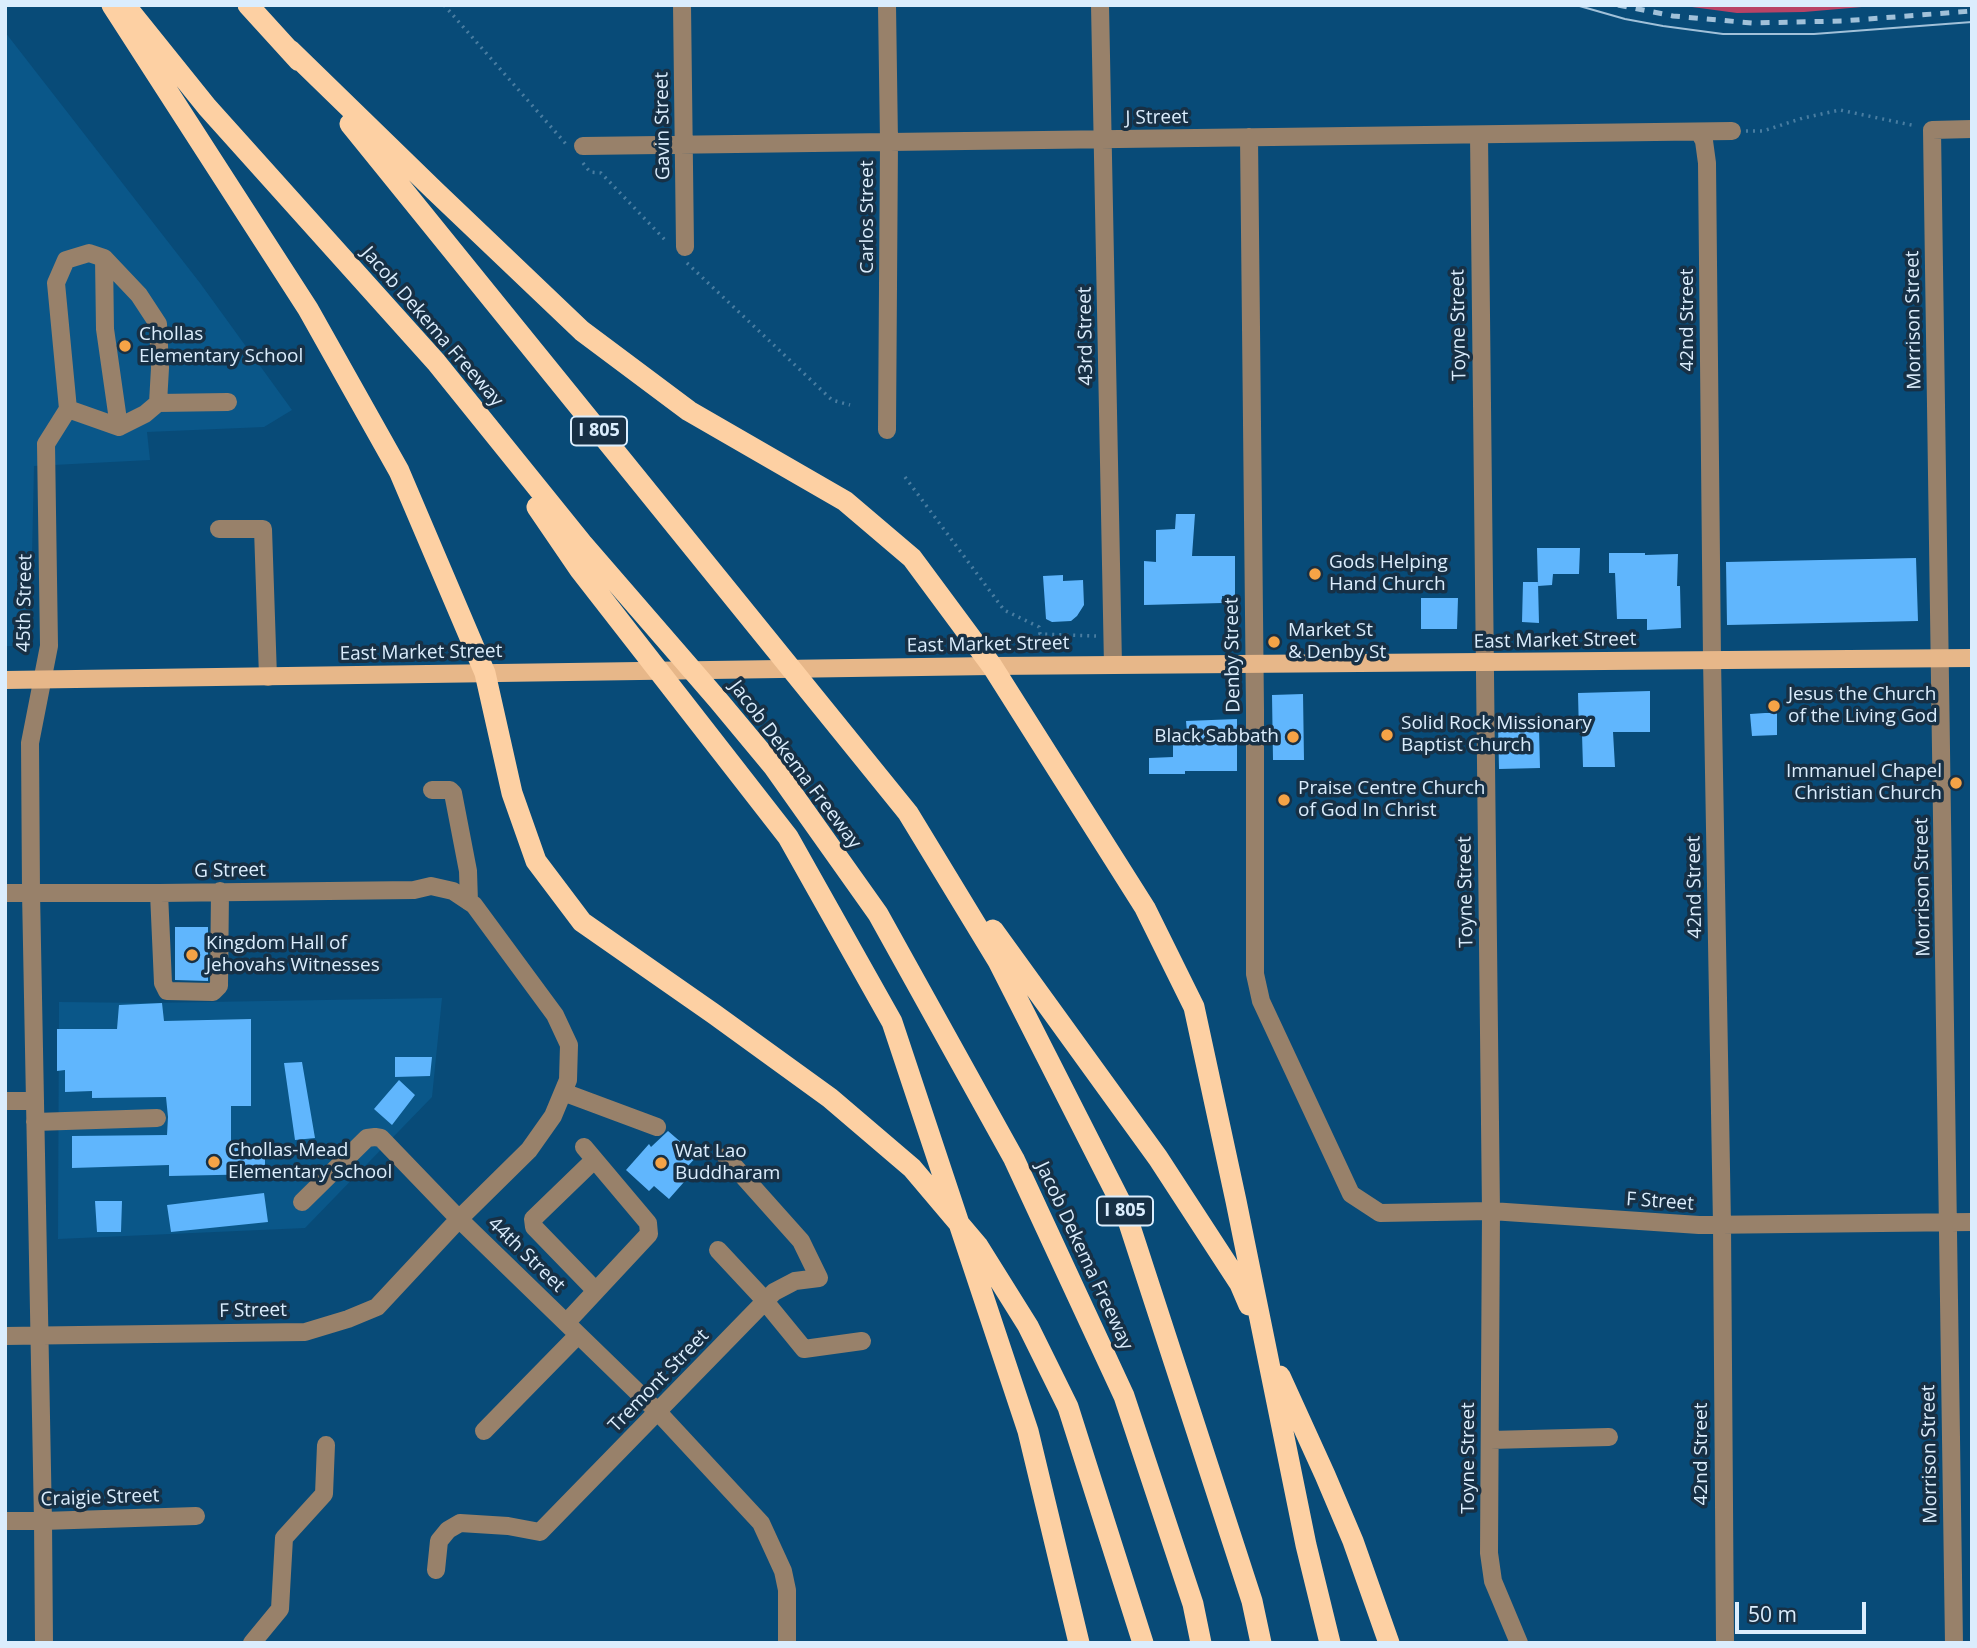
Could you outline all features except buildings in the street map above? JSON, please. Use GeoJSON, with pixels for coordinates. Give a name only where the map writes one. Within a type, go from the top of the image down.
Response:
{"type":"FeatureCollection","features":[{"type":"Feature","properties":{"kind":"highway"},"geometry":{"type":"LineString","coordinates":[[112,5],[308,309],[404,481],[485,673],[512,793],[536,862],[582,922],[830,1098],[912,1168],[978,1247],[1028,1326],[1068,1407],[1143,1643]]}},
{"type":"Feature","properties":{"kind":"highway","name":"Jacob Dekema Freeway"},"geometry":{"type":"LineString","coordinates":[[125,5],[207,107],[436,362],[582,543],[718,699],[773,766],[878,914],[1014,1159],[1124,1396],[1193,1604],[1201,1643]]}},
{"type":"Feature","properties":{"kind":"highway","name":"Jacob Dekema Freeway"},"geometry":{"type":"LineString","coordinates":[[248,5],[290,50],[908,813],[998,961],[1125,1211],[1252,1601],[1261,1643]]}},
{"type":"Feature","properties":{"kind":"highway"},"geometry":{"type":"LineString","coordinates":[[290,50],[582,331],[689,411],[845,501],[912,558],[992,666],[1145,908],[1194,1007],[1306,1545],[1330,1643]]}},
{"type":"Feature","properties":{"kind":"highway"},"geometry":{"type":"LineString","coordinates":[[436,362],[580,570],[788,837],[892,1022],[1028,1431],[1079,1643]]}},
{"type":"Feature","properties":{"kind":"highway"},"geometry":{"type":"LineString","coordinates":[[908,813],[1158,1158],[1240,1284],[1325,1475],[1389,1643]]}},
{"type":"Feature","properties":{"kind":"main road","name":"East Market Street"},"geometry":{"type":"LineString","coordinates":[[5,680],[1255,663],[1972,658]]}},
{"type":"Feature","properties":{"kind":"street","name":"Gavin Street"},"geometry":{"type":"LineString","coordinates":[[679,250],[684,145],[682,5]]}},
{"type":"Feature","properties":{"kind":"street","name":"Carlos Street"},"geometry":{"type":"LineString","coordinates":[[887,5],[887,430]]}},
{"type":"Feature","properties":{"kind":"street","name":"43rd Street"},"geometry":{"type":"LineString","coordinates":[[1100,5],[1113,665]]}},
{"type":"Feature","properties":{"kind":"street"},"geometry":{"type":"LineString","coordinates":[[1932,130],[1972,129]]}},
{"type":"Feature","properties":{"kind":"street","name":"Morrison Street"},"geometry":{"type":"LineString","coordinates":[[1932,130],[1954,1643]]}},
{"type":"Feature","properties":{"kind":"street","name":"J Street"},"geometry":{"type":"LineString","coordinates":[[577,151],[684,145],[1732,131]]}},
{"type":"Feature","properties":{"kind":"street","name":"42nd Street"},"geometry":{"type":"LineString","coordinates":[[1699,132],[1704,141],[1707,163],[1725,1643]]}},
{"type":"Feature","properties":{"kind":"street","name":"Toyne Street"},"geometry":{"type":"LineString","coordinates":[[1479,135],[1491,1211],[1489,1553],[1493,1581],[1519,1643]]}},
{"type":"Feature","properties":{"kind":"street","name":"Denby Street"},"geometry":{"type":"LineString","coordinates":[[1249,137],[1255,663],[1255,974],[1261,1001],[1351,1195]]}},
{"type":"Feature","properties":{"kind":"street"},"geometry":{"type":"LineString","coordinates":[[158,403],[158,324],[139,295],[104,258],[89,253],[66,260],[56,283],[68,409],[119,428],[145,414],[158,403],[229,402]]}},
{"type":"Feature","properties":{"kind":"street"},"geometry":{"type":"LineString","coordinates":[[104,258],[105,329],[119,428]]}},
{"type":"Feature","properties":{"kind":"street","name":"45th Street"},"geometry":{"type":"LineString","coordinates":[[44,1643],[30,743],[48,646],[46,444],[68,409]]}},
{"type":"Feature","properties":{"kind":"street"},"geometry":{"type":"LineString","coordinates":[[219,529],[263,529],[268,677]]}},
{"type":"Feature","properties":{"kind":"street"},"geometry":{"type":"LineString","coordinates":[[432,790],[450,790],[453,793],[468,871],[469,902]]}},
{"type":"Feature","properties":{"kind":"street","name":"G Street"},"geometry":{"type":"LineString","coordinates":[[5,893],[414,890],[431,886],[453,891]]}},
{"type":"Feature","properties":{"kind":"street"},"geometry":{"type":"LineString","coordinates":[[159,893],[163,983],[167,991],[213,992],[219,986],[220,891]]}},
{"type":"Feature","properties":{"kind":"street","name":"44th Street"},"geometry":{"type":"LineString","coordinates":[[453,891],[474,905],[555,1015],[569,1045],[568,1080],[553,1116],[529,1150],[459,1219],[658,1412],[761,1523],[783,1571],[787,1590],[787,1643]]}},
{"type":"Feature","properties":{"kind":"street"},"geometry":{"type":"LineString","coordinates":[[563,1092],[657,1127]]}},
{"type":"Feature","properties":{"kind":"street"},"geometry":{"type":"LineString","coordinates":[[5,1101],[34,1101]]}},
{"type":"Feature","properties":{"kind":"street"},"geometry":{"type":"LineString","coordinates":[[35,1122],[158,1118]]}},
{"type":"Feature","properties":{"kind":"street"},"geometry":{"type":"LineString","coordinates":[[302,1202],[367,1138],[375,1137],[381,1138],[459,1219]]}},
{"type":"Feature","properties":{"kind":"street"},"geometry":{"type":"LineString","coordinates":[[484,1431],[572,1329],[596,1291],[649,1234],[648,1223],[589,1153],[533,1219],[534,1227],[596,1291]]}},
{"type":"Feature","properties":{"kind":"street","name":"Tremont Street"},"geometry":{"type":"LineString","coordinates":[[436,1570],[439,1541],[448,1530],[460,1523],[508,1526],[540,1532],[774,1292],[795,1281],[819,1278],[801,1241],[726,1157]]}},
{"type":"Feature","properties":{"kind":"street","name":"F Street"},"geometry":{"type":"LineString","coordinates":[[1351,1195],[1380,1213],[1491,1211],[1699,1225],[1972,1222]]}},
{"type":"Feature","properties":{"kind":"street","name":"F Street"},"geometry":{"type":"LineString","coordinates":[[5,1336],[305,1332],[348,1320],[377,1307],[459,1219]]}},
{"type":"Feature","properties":{"kind":"street"},"geometry":{"type":"LineString","coordinates":[[718,1250],[804,1349],[862,1341]]}},
{"type":"Feature","properties":{"kind":"street"},"geometry":{"type":"LineString","coordinates":[[1490,1440],[1609,1437]]}},
{"type":"Feature","properties":{"kind":"street"},"geometry":{"type":"LineString","coordinates":[[252,1643],[280,1609],[284,1538],[324,1493],[326,1446]]}},
{"type":"Feature","properties":{"kind":"street","name":"Craigie Street"},"geometry":{"type":"LineString","coordinates":[[5,1521],[196,1516]]}},
{"type":"Feature","properties":{"kind":"path"},"geometry":{"type":"LineString","coordinates":[[444,5],[577,151],[590,172],[601,173],[832,400],[850,405]]}},
{"type":"Feature","properties":{"kind":"path"},"geometry":{"type":"LineString","coordinates":[[1732,131],[1763,131],[1840,110],[1932,130]]}},
{"type":"Feature","properties":{"kind":"path"},"geometry":{"type":"LineString","coordinates":[[905,477],[1004,610],[1039,627],[1040,634],[1113,637]]}},
{"type":"Feature","properties":{"kind":"shaded area"},"geometry":{"type":"Polygon","coordinates":[[[1677,5],[1885,5],[1804,12],[1737,13],[1677,5]]]}},
{"type":"Feature","properties":{"kind":"shaded area","name":"Chollas Elementary School"},"geometry":{"type":"Polygon","coordinates":[[[5,32],[200,283],[292,410],[264,427],[147,432],[150,460],[34,466],[30,646],[5,646],[5,32]]]}},
{"type":"Feature","properties":{"kind":"shaded area","name":"Chollas-Mead Elementary School"},"geometry":{"type":"Polygon","coordinates":[[[442,998],[432,1097],[305,1228],[58,1239],[59,1002],[442,998]]]}},
{"type":"Feature","properties":{"kind":"tram line"},"geometry":{"type":"LineString","coordinates":[[1576,5],[1625,19],[1723,34],[1814,34],[1972,22]]}},
{"type":"Feature","properties":{"kind":"railway"},"geometry":{"type":"LineString","coordinates":[[1618,5],[1673,16],[1752,23],[1842,21],[1972,11]]}},
{"type":"Feature","properties":{"kind":"place","name":"Chollas Elementary School"},"geometry":{"type":"Point","coordinates":[125,346]}},
{"type":"Feature","properties":{"kind":"place","name":"Gods Helping Hand Church"},"geometry":{"type":"Point","coordinates":[1315,574]}},
{"type":"Feature","properties":{"kind":"place","name":"Market St & Denby St"},"geometry":{"type":"Point","coordinates":[1274,642]}},
{"type":"Feature","properties":{"kind":"place","name":"Jesus the Church of the Living God"},"geometry":{"type":"Point","coordinates":[1774,706]}},
{"type":"Feature","properties":{"kind":"place","name":"Solid Rock Missionary Baptist Church"},"geometry":{"type":"Point","coordinates":[1387,735]}},
{"type":"Feature","properties":{"kind":"place","name":"Black Sabbath"},"geometry":{"type":"Point","coordinates":[1293,737]}},
{"type":"Feature","properties":{"kind":"place","name":"Immanuel Chapel Christian Church"},"geometry":{"type":"Point","coordinates":[1956,783]}},
{"type":"Feature","properties":{"kind":"place","name":"Praise Centre Church of God In Christ"},"geometry":{"type":"Point","coordinates":[1284,800]}},
{"type":"Feature","properties":{"kind":"place","name":"Kingdom Hall of Jehovahs Witnesses"},"geometry":{"type":"Point","coordinates":[192,955]}},
{"type":"Feature","properties":{"kind":"place","name":"Chollas-Mead Elementary School"},"geometry":{"type":"Point","coordinates":[214,1162]}},
{"type":"Feature","properties":{"kind":"place","name":"Wat Lao Buddharam"},"geometry":{"type":"Point","coordinates":[661,1163]}}]}
